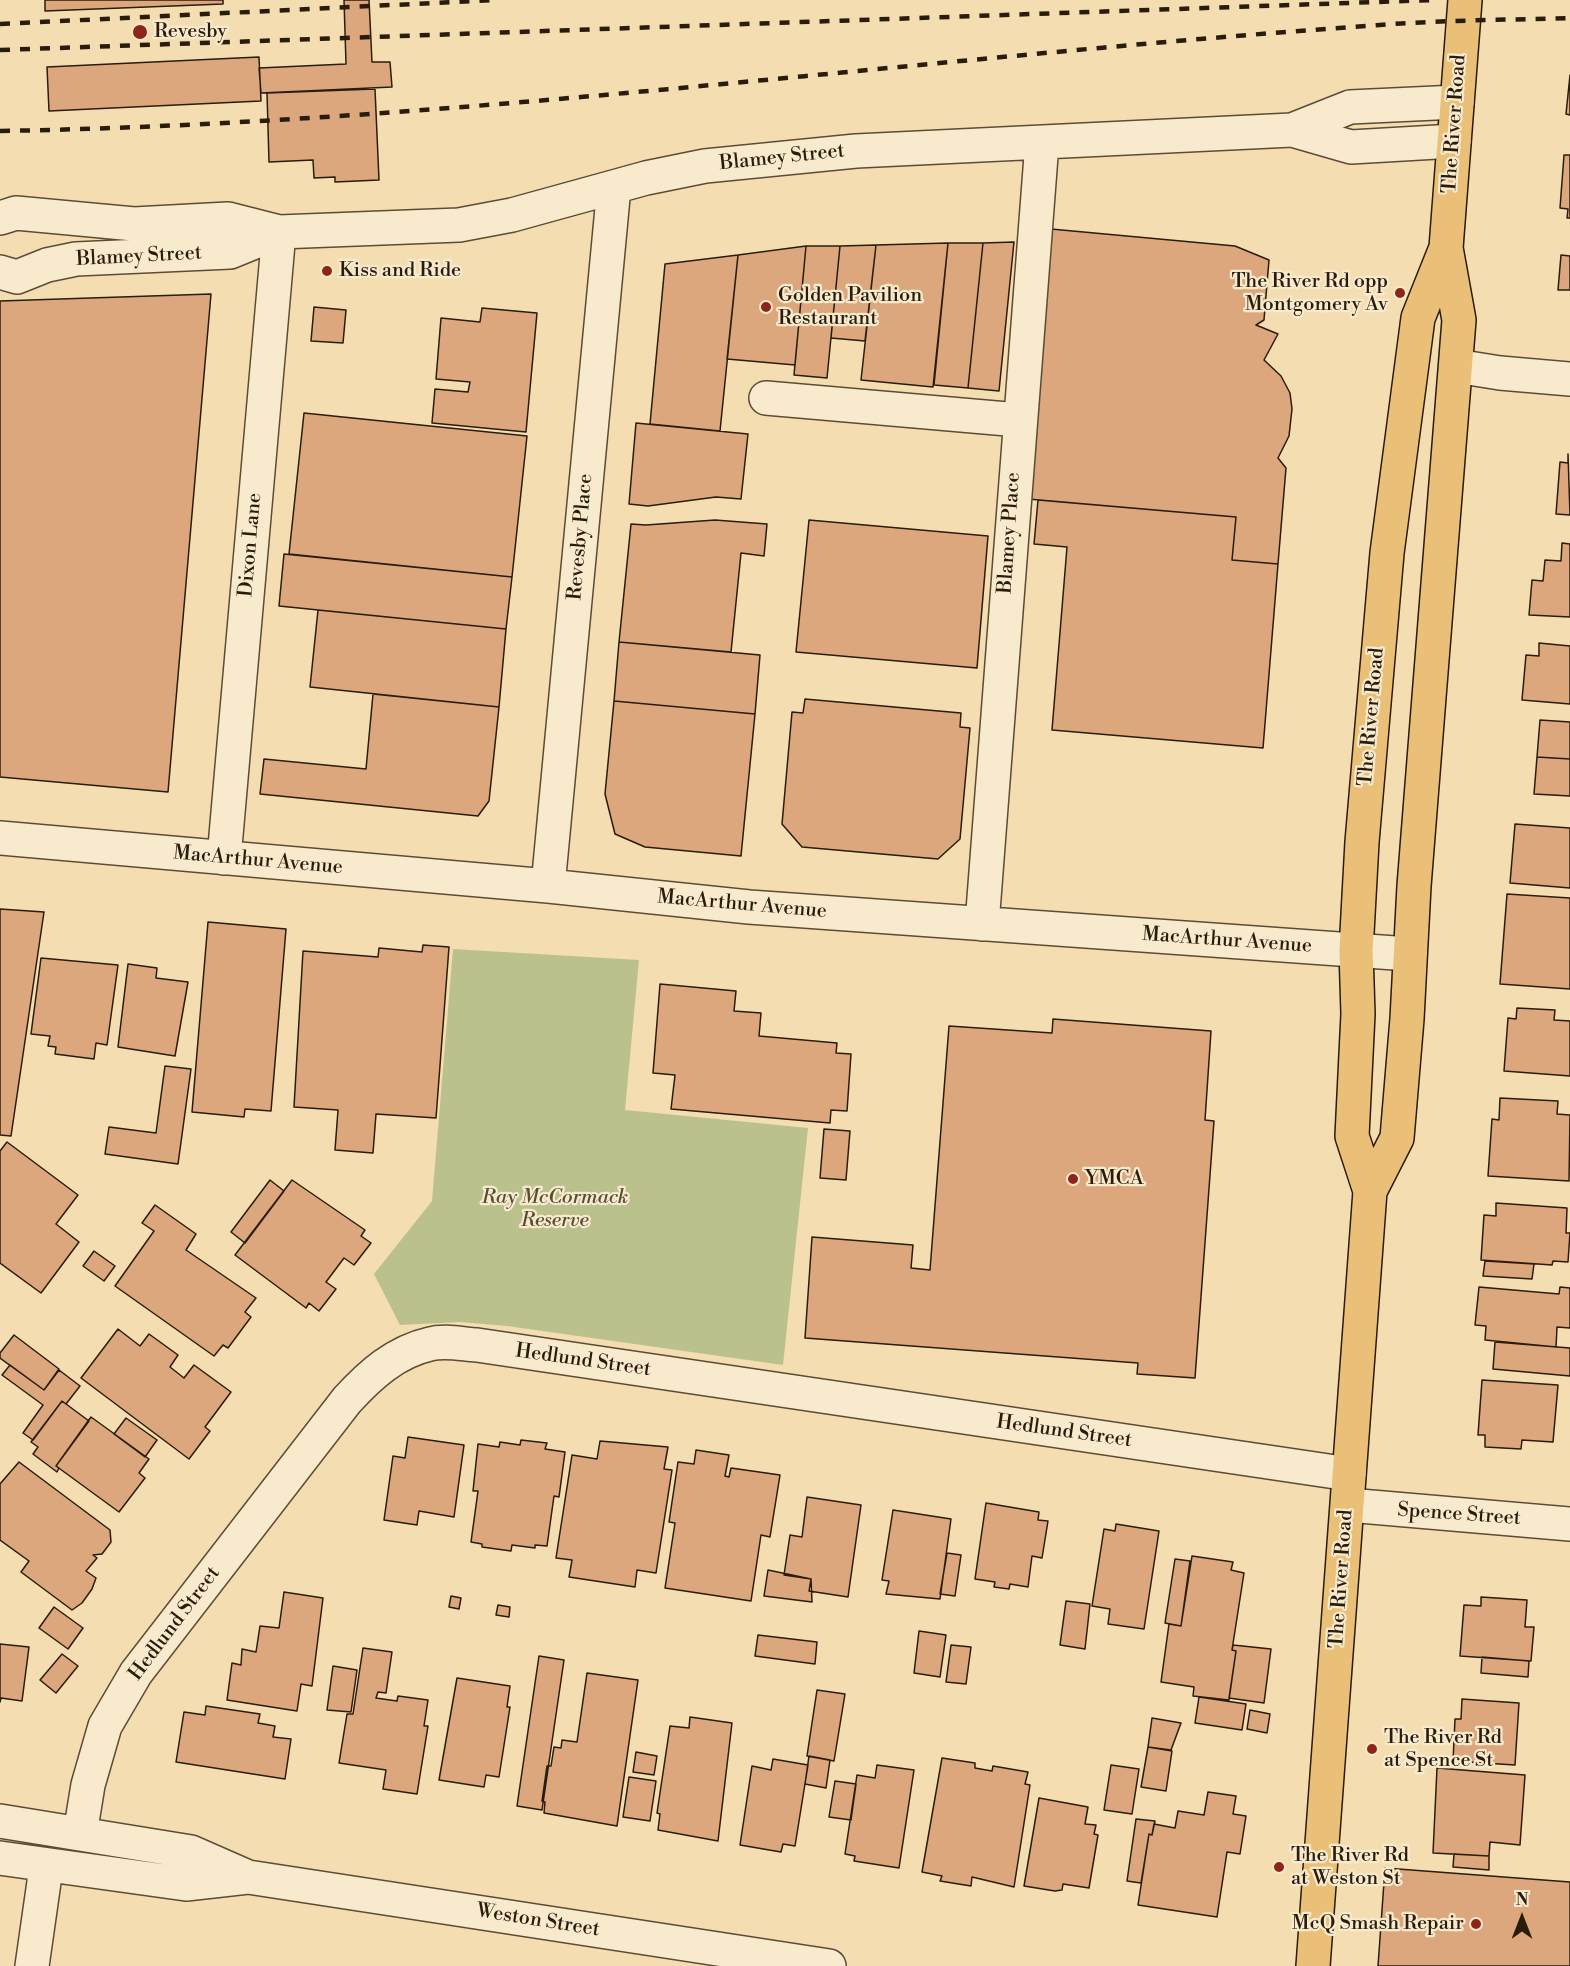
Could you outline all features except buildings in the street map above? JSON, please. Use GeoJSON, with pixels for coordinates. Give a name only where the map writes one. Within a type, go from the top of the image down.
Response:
{"type":"FeatureCollection","features":[{"type":"Feature","properties":{"kind":"main road","name":"The River Road"},"geometry":{"type":"LineString","coordinates":[[1370,1191],[1397,1138],[1407,1019],[1409,954],[1459,320],[1446,248],[1465,0]]}},
{"type":"Feature","properties":{"kind":"main road","name":"The River Road"},"geometry":{"type":"LineString","coordinates":[[1314,1966],[1370,1191],[1352,1136],[1358,1014],[1356,951],[1359,880],[1380,627],[1396,478],[1418,318],[1446,248]]}},
{"type":"Feature","properties":{"kind":"street","name":"Blamey Street"},"geometry":{"type":"LineString","coordinates":[[0,218],[16,213],[134,224],[228,219],[279,232],[459,225],[512,215],[675,171],[705,166],[856,151],[1292,130],[1350,107],[1457,102]]}},
{"type":"Feature","properties":{"kind":"street","name":"Blamey Street"},"geometry":{"type":"LineString","coordinates":[[1292,130],[1351,147],[1454,141]]}},
{"type":"Feature","properties":{"kind":"street","name":"Blamey Place"},"geometry":{"type":"LineString","coordinates":[[982,924],[1042,143]]}},
{"type":"Feature","properties":{"kind":"street","name":"Revesby Place"},"geometry":{"type":"LineString","coordinates":[[548,886],[614,188]]}},
{"type":"Feature","properties":{"kind":"street","name":"Blamey Street"},"geometry":{"type":"LineString","coordinates":[[0,272],[17,277],[28,275],[47,265],[76,260],[230,252],[279,232]]}},
{"type":"Feature","properties":{"kind":"street","name":"Dixon Lane"},"geometry":{"type":"LineString","coordinates":[[224,858],[279,232]]}},
{"type":"Feature","properties":{"kind":"street"},"geometry":{"type":"LineString","coordinates":[[1456,366],[1500,374],[1570,379]]}},
{"type":"Feature","properties":{"kind":"street"},"geometry":{"type":"LineString","coordinates":[[766,398],[1019,420]]}},
{"type":"Feature","properties":{"kind":"street","name":"MacArthur Avenue"},"geometry":{"type":"LineString","coordinates":[[0,838],[548,886],[749,907],[1409,954]]}},
{"type":"Feature","properties":{"kind":"street","name":"Hedlund Street"},"geometry":{"type":"LineString","coordinates":[[80,1834],[88,1785],[105,1726],[136,1672],[347,1400],[372,1372],[395,1358],[431,1343],[477,1345],[1348,1490]]}},
{"type":"Feature","properties":{"kind":"street","name":"Spence Street"},"geometry":{"type":"LineString","coordinates":[[1348,1490],[1570,1524]]}},
{"type":"Feature","properties":{"kind":"street","name":"Weston Street"},"geometry":{"type":"LineString","coordinates":[[0,1821],[191,1851],[248,1877],[704,1956],[829,1966]]}},
{"type":"Feature","properties":{"kind":"street","name":"Weston Street"},"geometry":{"type":"LineString","coordinates":[[0,1858],[186,1884],[248,1877]]}},
{"type":"Feature","properties":{"kind":"street"},"geometry":{"type":"LineString","coordinates":[[32,1966],[43,1891],[44,1865]]}},
{"type":"Feature","properties":{"kind":"green space","name":"Ray McCormack Reserve"},"geometry":{"type":"Polygon","coordinates":[[[453,949],[639,960],[625,1110],[808,1128],[783,1365],[507,1326],[460,1322],[400,1325],[374,1274],[432,1201],[453,949]]]}},
{"type":"Feature","properties":{"kind":"railway"},"geometry":{"type":"LineString","coordinates":[[0,24],[495,0]]}},
{"type":"Feature","properties":{"kind":"railway"},"geometry":{"type":"LineString","coordinates":[[0,50],[1434,0]]}},
{"type":"Feature","properties":{"kind":"railway"},"geometry":{"type":"LineString","coordinates":[[0,131],[346,116],[691,87],[1207,38],[1404,23],[1570,18]]}},
{"type":"Feature","properties":{"kind":"place","name":"Revesby"},"geometry":{"type":"Point","coordinates":[140,32]}},
{"type":"Feature","properties":{"kind":"place","name":"Kiss and Ride"},"geometry":{"type":"Point","coordinates":[327,271]}},
{"type":"Feature","properties":{"kind":"place","name":"The River Rd opp Montgomery Av"},"geometry":{"type":"Point","coordinates":[1400,293]}},
{"type":"Feature","properties":{"kind":"place","name":"Golden Pavilion Restaurant"},"geometry":{"type":"Point","coordinates":[766,307]}},
{"type":"Feature","properties":{"kind":"place","name":"YMCA"},"geometry":{"type":"Point","coordinates":[1073,1179]}},
{"type":"Feature","properties":{"kind":"place","name":"The River Rd at Spence St"},"geometry":{"type":"Point","coordinates":[1372,1749]}},
{"type":"Feature","properties":{"kind":"place","name":"The River Rd at Weston St"},"geometry":{"type":"Point","coordinates":[1279,1867]}},
{"type":"Feature","properties":{"kind":"place","name":"McQ Smash Repair"},"geometry":{"type":"Point","coordinates":[1476,1924]}}]}
